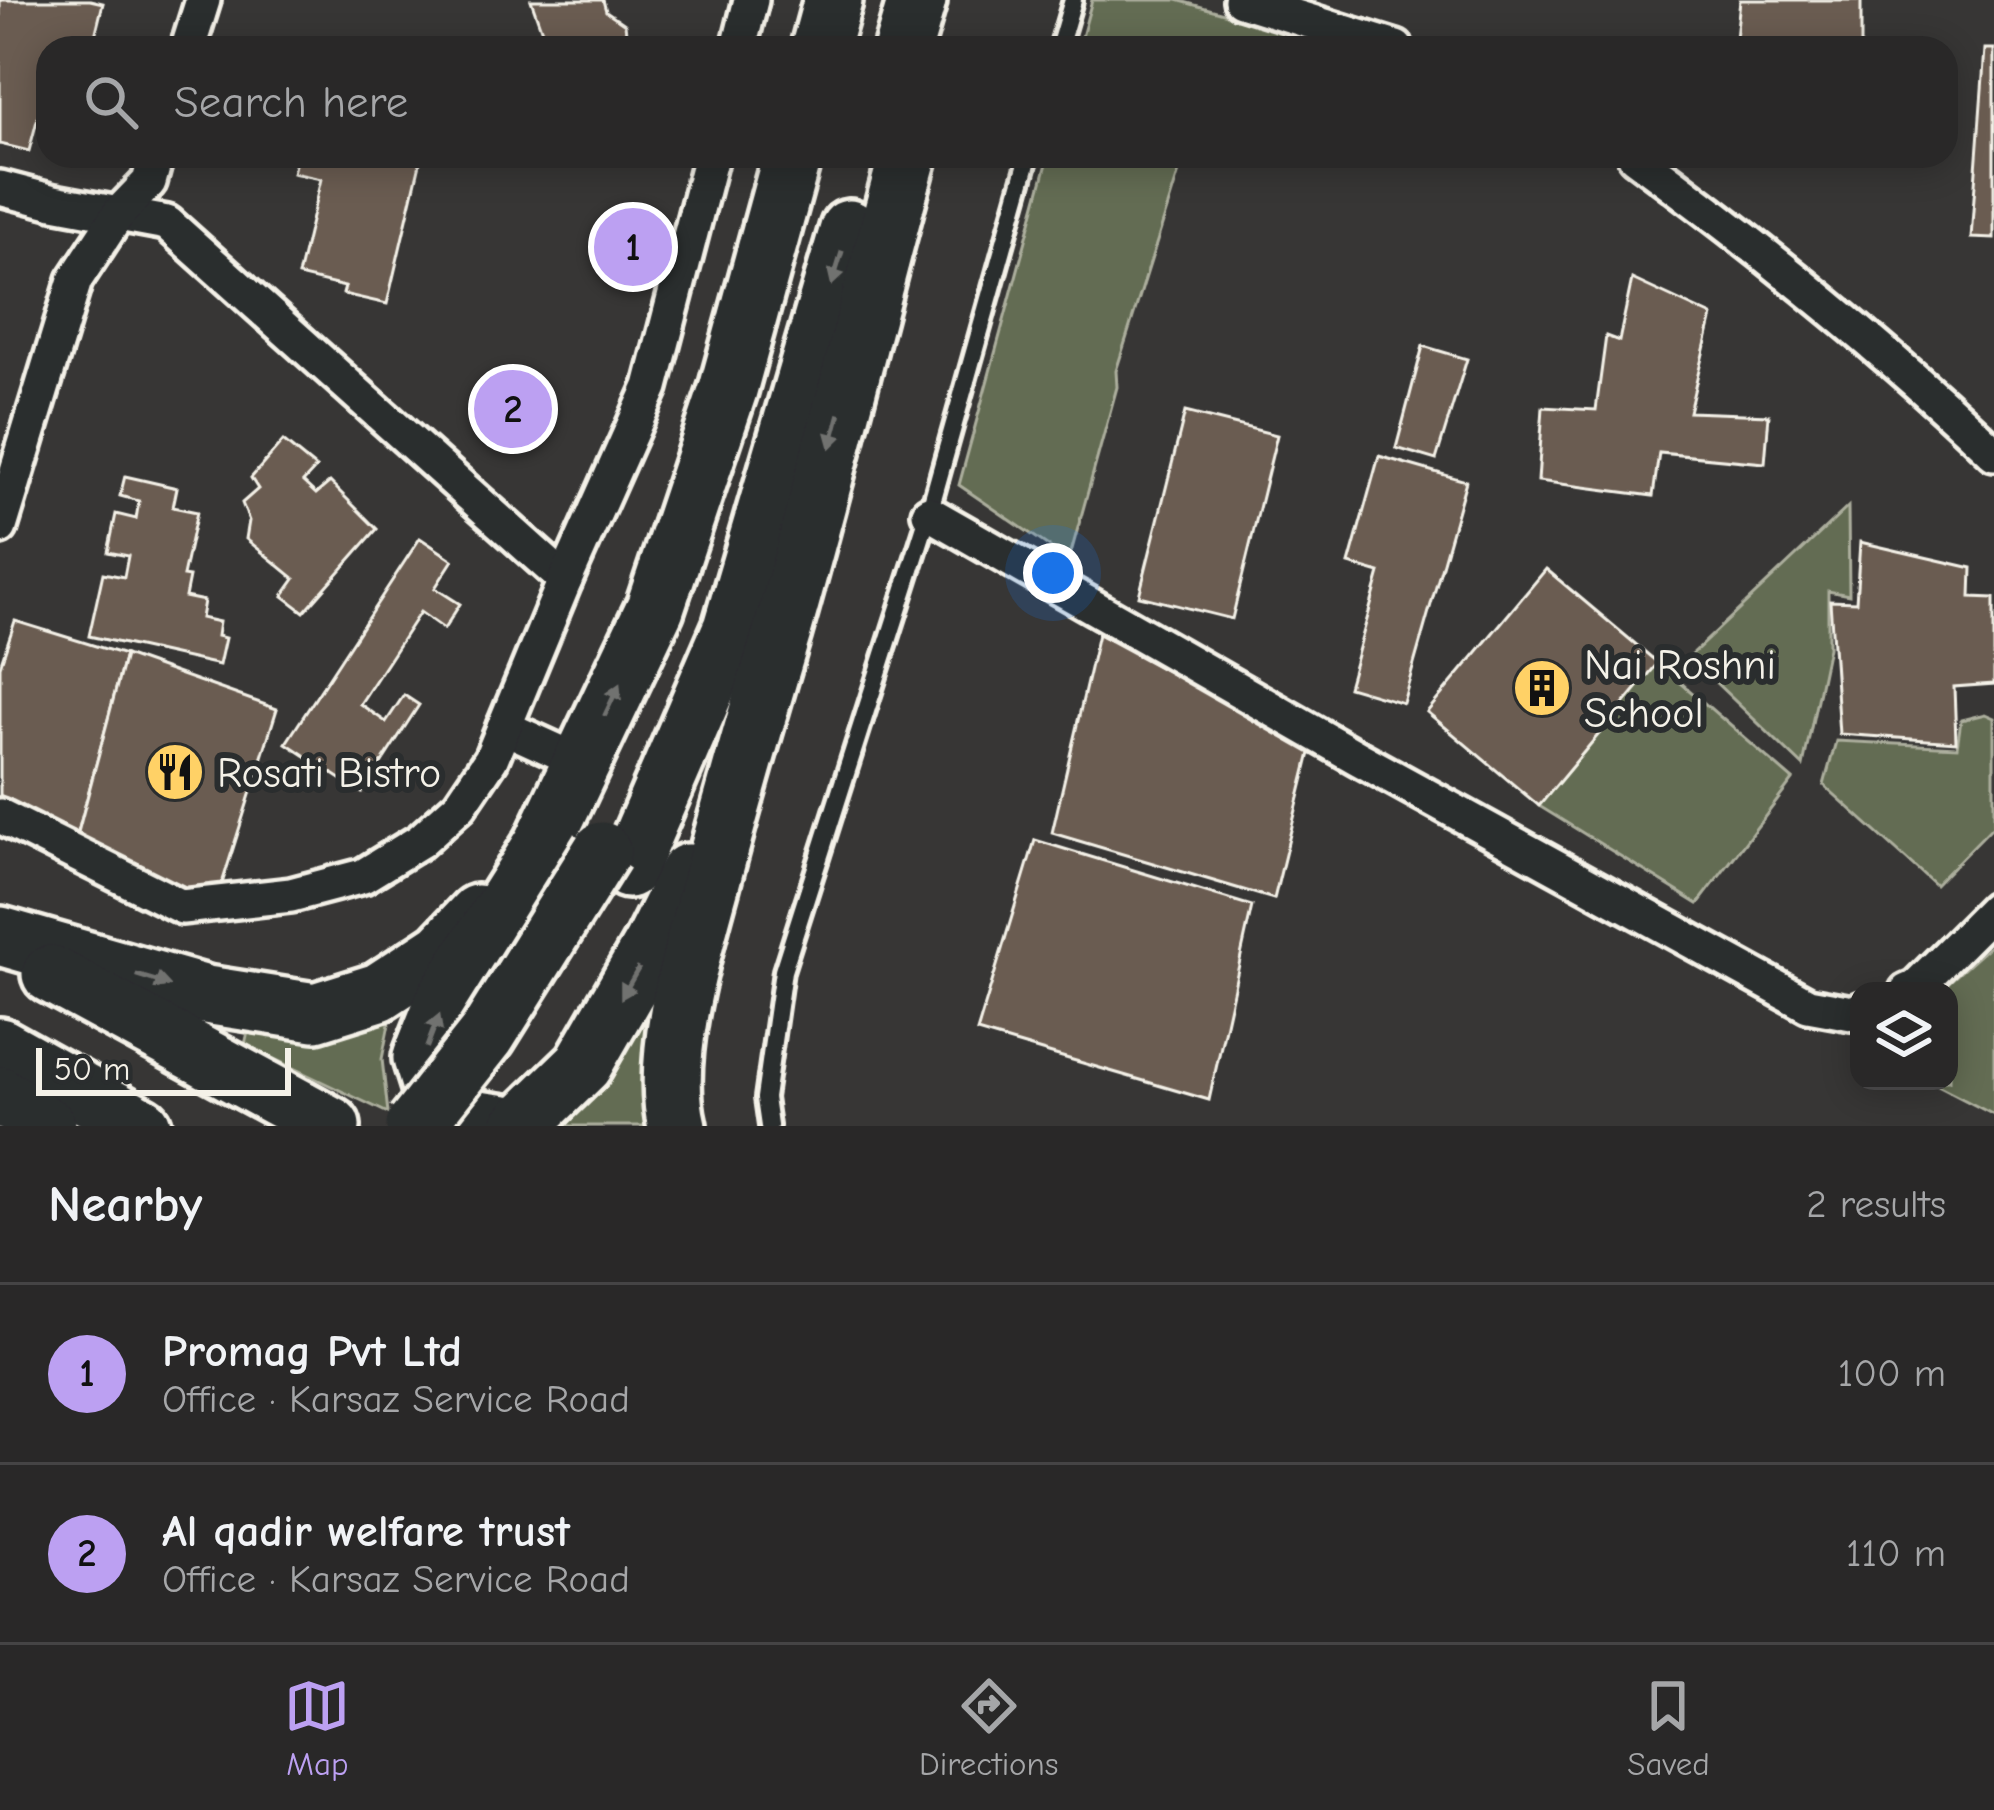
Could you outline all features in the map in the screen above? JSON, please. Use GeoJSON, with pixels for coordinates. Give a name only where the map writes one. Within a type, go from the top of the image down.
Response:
{"type":"FeatureCollection","features":[{"type":"Feature","properties":{"kind":"highway"},"geometry":{"type":"LineString","coordinates":[[823,36],[833,0]]}},
{"type":"Feature","properties":{"kind":"highway"},"geometry":{"type":"LineString","coordinates":[[859,36],[869,0]]}},
{"type":"Feature","properties":{"kind":"highway"},"geometry":{"type":"LineString","coordinates":[[906,36],[917,0]]}},
{"type":"Feature","properties":{"kind":"highway"},"geometry":{"type":"LineString","coordinates":[[941,36],[951,0]]}},
{"type":"Feature","properties":{"kind":"highway"},"geometry":{"type":"LineString","coordinates":[[741,767],[652,945],[583,1065],[520,1126],[471,1119],[432,1090],[422,1058],[446,997],[543,844],[655,608],[728,390],[789,168]]}},
{"type":"Feature","properties":{"kind":"highway"},"geometry":{"type":"LineString","coordinates":[[416,1126],[615,860],[825,168]]}},
{"type":"Feature","properties":{"kind":"highway"},"geometry":{"type":"LineString","coordinates":[[465,1126],[552,1003],[615,860],[732,628],[867,168]]}},
{"type":"Feature","properties":{"kind":"highway"},"geometry":{"type":"LineString","coordinates":[[677,1126],[675,1042],[690,960],[905,168]]}},
{"type":"Feature","properties":{"kind":"highway"},"geometry":{"type":"LineString","coordinates":[[0,936],[206,995],[315,1012],[379,992],[443,950],[543,844]]}},
{"type":"Feature","properties":{"kind":"highway"},"geometry":{"type":"LineString","coordinates":[[0,946],[331,1126]]}},
{"type":"Feature","properties":{"kind":"highway"},"geometry":{"type":"LineString","coordinates":[[0,1047],[142,1126]]}},
{"type":"Feature","properties":{"kind":"highway"},"geometry":{"type":"LineString","coordinates":[[0,1094],[47,1126]]}},
{"type":"Feature","properties":{"kind":"street"},"geometry":{"type":"LineString","coordinates":[[192,36],[202,0]]}},
{"type":"Feature","properties":{"kind":"street"},"geometry":{"type":"LineString","coordinates":[[742,36],[751,0]]}},
{"type":"Feature","properties":{"kind":"street"},"geometry":{"type":"LineString","coordinates":[[1241,0],[1357,36]]}},
{"type":"Feature","properties":{"kind":"street"},"geometry":{"type":"LineString","coordinates":[[0,527],[75,280],[118,212],[149,182],[153,168]]}},
{"type":"Feature","properties":{"kind":"street"},"geometry":{"type":"LineString","coordinates":[[0,816],[182,908],[291,895],[363,876],[421,841],[460,805],[491,759],[651,387],[708,168]]}},
{"type":"Feature","properties":{"kind":"street"},"geometry":{"type":"LineString","coordinates":[[1652,168],[1926,388],[1994,453]]}},
{"type":"Feature","properties":{"kind":"street"},"geometry":{"type":"LineString","coordinates":[[0,188],[167,223],[565,580]]}},
{"type":"Feature","properties":{"kind":"street"},"geometry":{"type":"LineString","coordinates":[[929,514],[1808,1006],[1850,1013]]}},
{"type":"Feature","properties":{"kind":"street"},"geometry":{"type":"LineString","coordinates":[[504,727],[583,763]]}},
{"type":"Feature","properties":{"kind":"street"},"geometry":{"type":"LineString","coordinates":[[1921,982],[1994,909]]}},
{"type":"Feature","properties":{"kind":"lane"},"geometry":{"type":"LineString","coordinates":[[1062,36],[1073,0]]}},
{"type":"Feature","properties":{"kind":"lane"},"geometry":{"type":"LineString","coordinates":[[769,1126],[765,1098],[783,971],[929,514],[1026,168]]}},
{"type":"Feature","properties":{"kind":"green space"},"geometry":{"type":"Polygon","coordinates":[[[1092,0],[1177,0],[1307,36],[1082,36],[1092,0]]]}},
{"type":"Feature","properties":{"kind":"green space"},"geometry":{"type":"Polygon","coordinates":[[[1046,168],[1180,168],[1116,371],[1117,387],[1069,560],[959,485],[1046,168]]]}},
{"type":"Feature","properties":{"kind":"green space"},"geometry":{"type":"Polygon","coordinates":[[[1848,507],[1849,595],[1828,591],[1828,647],[1803,766],[1689,657],[1848,507]]]}},
{"type":"Feature","properties":{"kind":"green space"},"geometry":{"type":"Polygon","coordinates":[[[1658,663],[1793,780],[1698,904],[1539,806],[1658,663]]]}},
{"type":"Feature","properties":{"kind":"green space"},"geometry":{"type":"Polygon","coordinates":[[[1985,714],[1994,718],[1994,825],[1935,885],[1824,785],[1836,741],[1957,747],[1961,720],[1985,714]]]}},
{"type":"Feature","properties":{"kind":"green space"},"geometry":{"type":"Polygon","coordinates":[[[1994,942],[1994,1115],[1945,1090],[1958,1090],[1958,982],[1949,982],[1994,942]]]}},
{"type":"Feature","properties":{"kind":"green space"},"geometry":{"type":"Polygon","coordinates":[[[654,974],[645,1069],[649,1126],[555,1126],[654,974]]]}},
{"type":"Feature","properties":{"kind":"green space"},"geometry":{"type":"Polygon","coordinates":[[[392,1009],[382,1059],[388,1113],[245,1045],[248,1032],[288,1036],[392,1009]]]}},
{"type":"Feature","properties":{"kind":"building"},"geometry":{"type":"Polygon","coordinates":[[[0,0],[103,3],[95,36],[36,36],[36,124],[29,151],[0,144],[0,0]]]}},
{"type":"Feature","properties":{"kind":"building"},"geometry":{"type":"Polygon","coordinates":[[[531,0],[603,0],[606,11],[625,24],[626,33],[636,36],[544,36],[531,0]]]}},
{"type":"Feature","properties":{"kind":"building"},"geometry":{"type":"Polygon","coordinates":[[[1740,0],[1861,0],[1861,36],[1736,36],[1740,0]]]}},
{"type":"Feature","properties":{"kind":"building"},"geometry":{"type":"Polygon","coordinates":[[[1985,49],[1994,49],[1994,239],[1971,238],[1985,49]]]}},
{"type":"Feature","properties":{"kind":"building"},"geometry":{"type":"Polygon","coordinates":[[[294,168],[419,168],[387,304],[343,294],[345,287],[298,276],[321,179],[293,173],[294,168]]]}},
{"type":"Feature","properties":{"kind":"building"},"geometry":{"type":"Polygon","coordinates":[[[1632,279],[1712,316],[1689,412],[1769,415],[1765,463],[1659,453],[1653,496],[1538,481],[1543,407],[1596,410],[1606,336],[1619,341],[1632,279]]]}},
{"type":"Feature","properties":{"kind":"building"},"geometry":{"type":"Polygon","coordinates":[[[1423,346],[1467,359],[1436,460],[1396,448],[1423,346]]]}},
{"type":"Feature","properties":{"kind":"building"},"geometry":{"type":"Polygon","coordinates":[[[1185,412],[1277,435],[1232,619],[1139,596],[1185,412]]]}},
{"type":"Feature","properties":{"kind":"building"},"geometry":{"type":"Polygon","coordinates":[[[283,441],[316,468],[303,482],[316,494],[330,482],[377,529],[304,612],[283,596],[295,579],[246,539],[249,521],[242,503],[258,489],[251,478],[283,441]]]}},
{"type":"Feature","properties":{"kind":"building"},"geometry":{"type":"Polygon","coordinates":[[[1379,456],[1466,481],[1403,703],[1348,687],[1380,573],[1349,564],[1379,456]]]}},
{"type":"Feature","properties":{"kind":"building"},"geometry":{"type":"Polygon","coordinates":[[[125,476],[177,488],[173,507],[197,512],[183,576],[189,577],[185,597],[204,601],[201,618],[219,622],[217,636],[225,638],[219,665],[89,636],[103,573],[124,577],[128,556],[108,552],[116,514],[136,519],[139,501],[120,496],[125,476]]]}},
{"type":"Feature","properties":{"kind":"building"},"geometry":{"type":"Polygon","coordinates":[[[420,538],[453,560],[435,588],[460,604],[444,629],[420,612],[360,704],[386,722],[404,695],[419,705],[362,793],[286,743],[420,538]]]}},
{"type":"Feature","properties":{"kind":"building"},"geometry":{"type":"Polygon","coordinates":[[[1860,542],[1972,568],[1971,597],[1994,598],[1994,684],[1954,687],[1956,742],[1839,734],[1830,601],[1856,602],[1860,542]]]}},
{"type":"Feature","properties":{"kind":"building","name":"Nai Roshni School"},"geometry":{"type":"Polygon","coordinates":[[[1546,569],[1658,663],[1539,806],[1427,712],[1546,569]]]}},
{"type":"Feature","properties":{"kind":"building"},"geometry":{"type":"Polygon","coordinates":[[[15,621],[125,655],[77,836],[0,795],[0,666],[15,621]]]}},
{"type":"Feature","properties":{"kind":"building"},"geometry":{"type":"Polygon","coordinates":[[[1098,634],[1311,749],[1274,899],[1052,833],[1098,634]]]}},
{"type":"Feature","properties":{"kind":"building","name":"Rosati Bistro"},"geometry":{"type":"Polygon","coordinates":[[[125,655],[277,709],[220,890],[191,896],[77,836],[125,655]]]}},
{"type":"Feature","properties":{"kind":"building"},"geometry":{"type":"Polygon","coordinates":[[[1035,840],[1252,906],[1209,1100],[977,1032],[1035,840]]]}},
{"type":"Feature","properties":{"kind":"place","name":"Promag Pvt Ltd"},"geometry":{"type":"Point","coordinates":[633,247]}},
{"type":"Feature","properties":{"kind":"place","name":"Al qadir welfare trust"},"geometry":{"type":"Point","coordinates":[513,409]}},
{"type":"Feature","properties":{"kind":"place","name":"Nai Roshni School"},"geometry":{"type":"Point","coordinates":[1542,688]}},
{"type":"Feature","properties":{"kind":"place","name":"Rosati Bistro"},"geometry":{"type":"Point","coordinates":[175,772]}}]}
